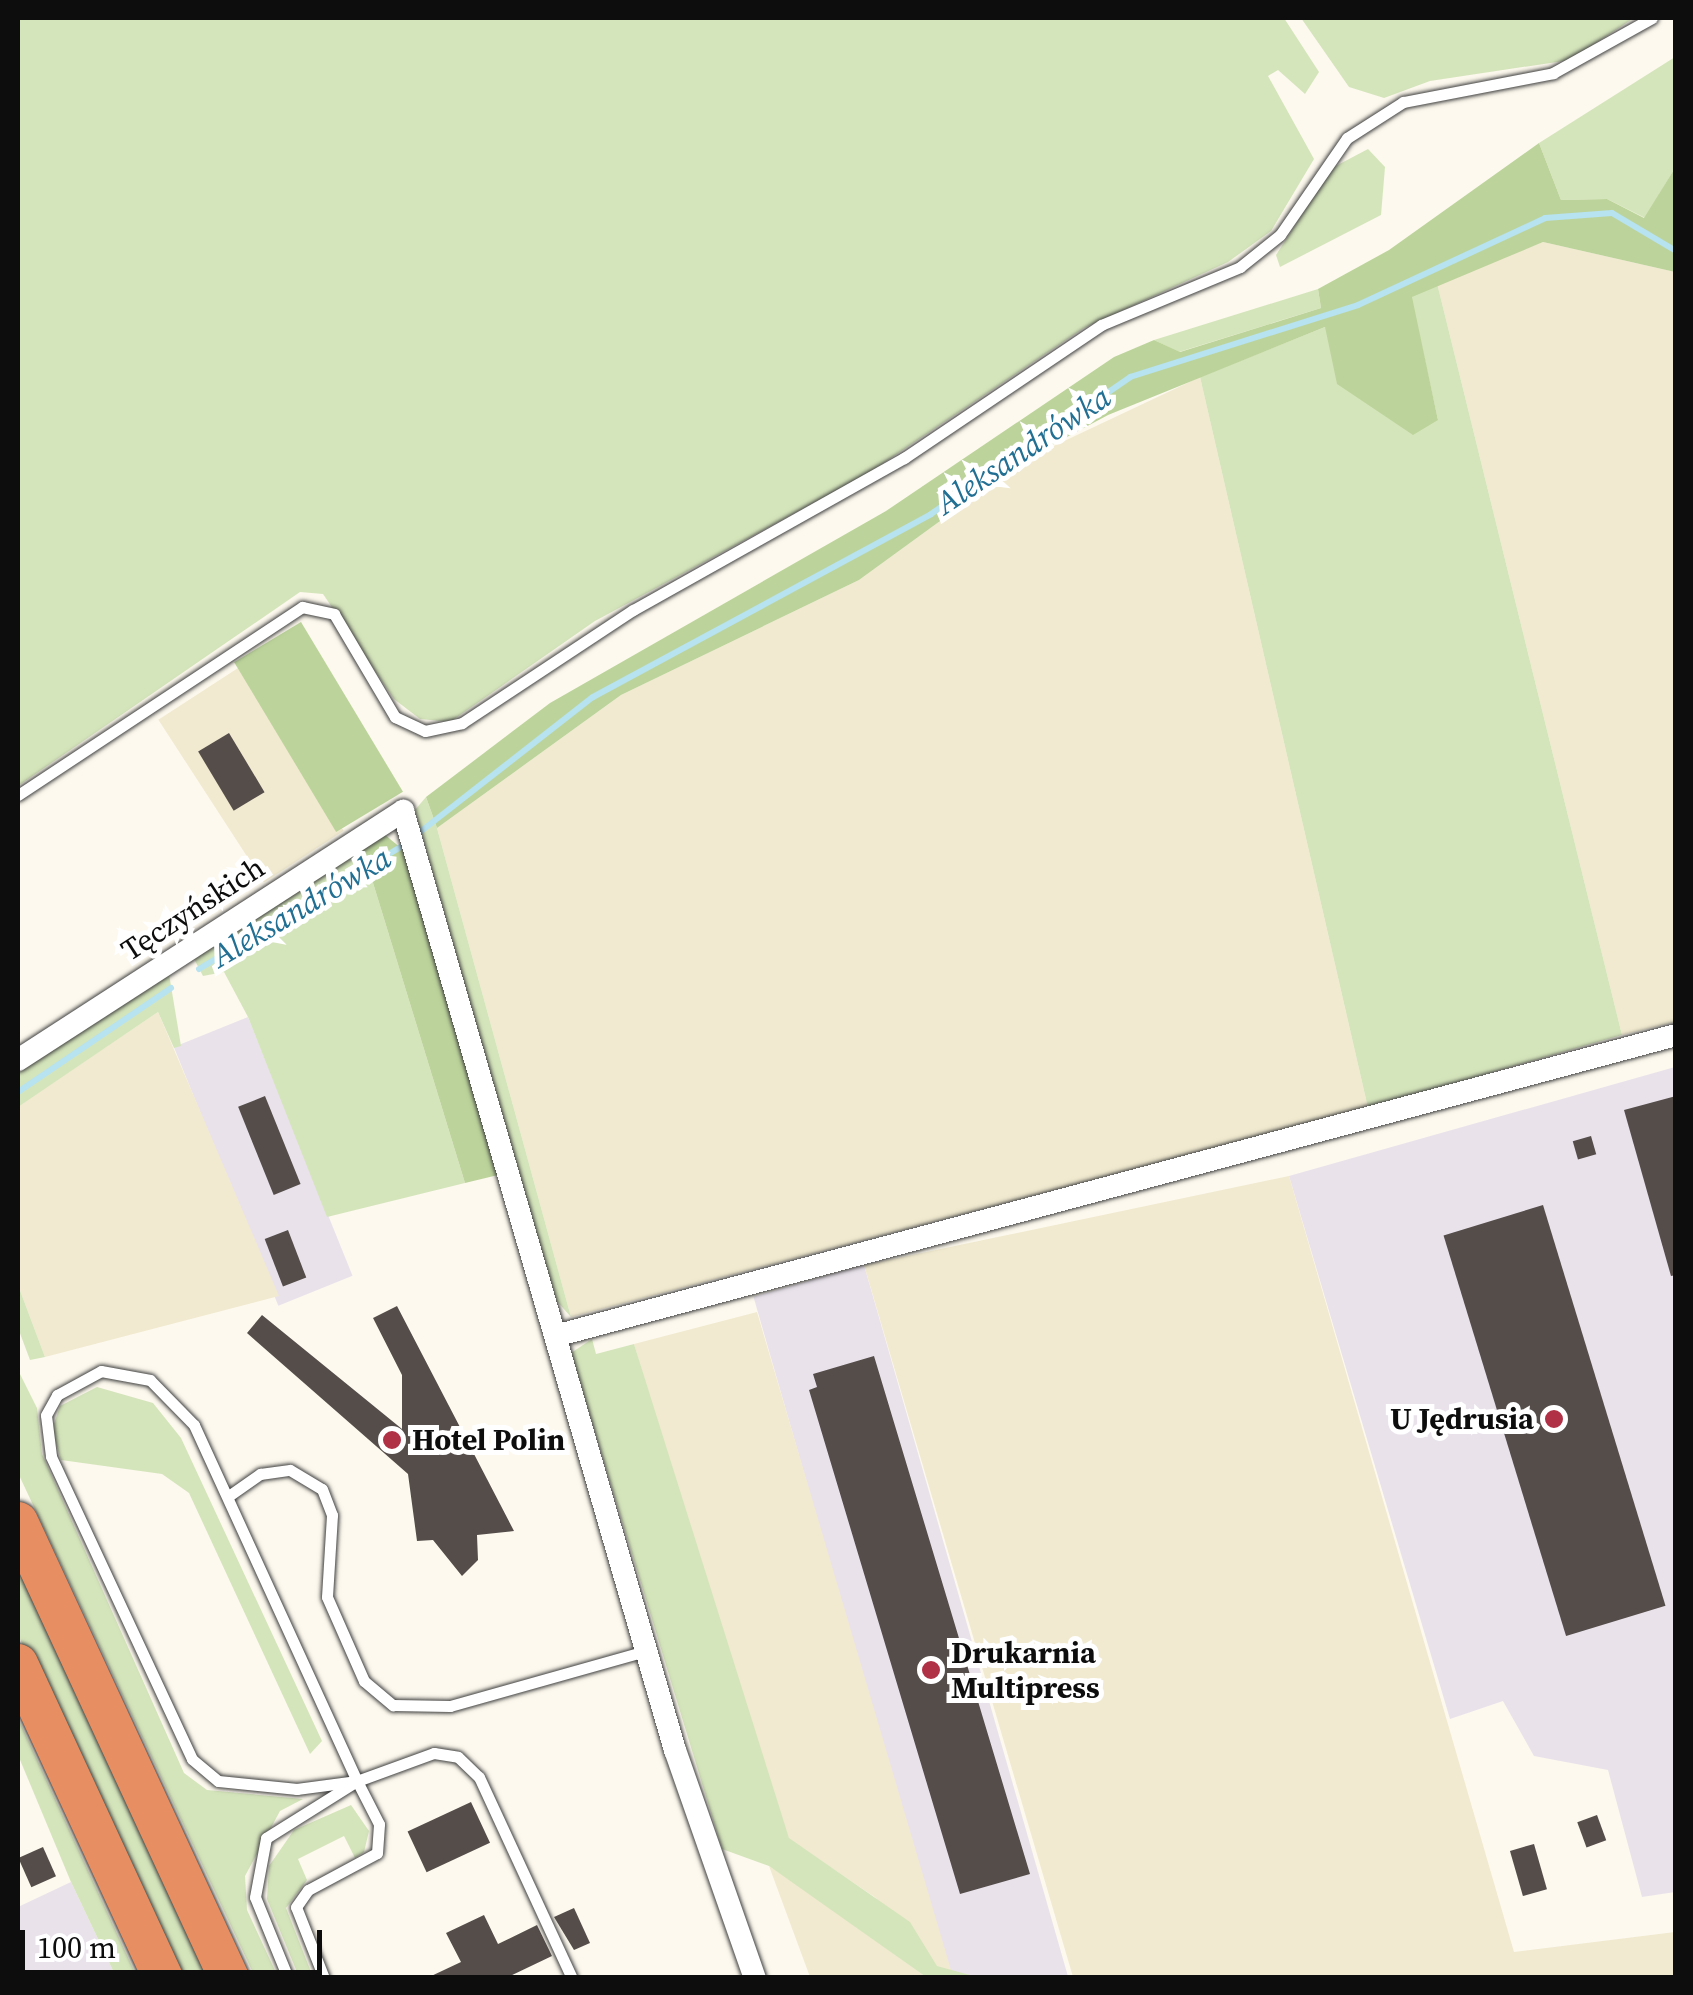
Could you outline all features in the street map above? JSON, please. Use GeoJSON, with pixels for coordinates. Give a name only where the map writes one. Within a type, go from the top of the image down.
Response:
{"type":"FeatureCollection","features":[{"type":"Feature","properties":{"kind":"highway"},"geometry":{"type":"LineString","coordinates":[[18,1522],[228,1978]]}},
{"type":"Feature","properties":{"kind":"highway"},"geometry":{"type":"LineString","coordinates":[[18,1664],[163,1978]]}},
{"type":"Feature","properties":{"kind":"street","name":"Tęczyńskich"},"geometry":{"type":"LineString","coordinates":[[18,1060],[402,812],[555,1336]]}},
{"type":"Feature","properties":{"kind":"street"},"geometry":{"type":"LineString","coordinates":[[755,1978],[646,1651],[555,1336],[1676,1035]]}},
{"type":"Feature","properties":{"kind":"lane"},"geometry":{"type":"LineString","coordinates":[[18,795],[302,606],[334,614],[395,716],[425,730],[462,724],[633,610],[904,458],[1100,325],[1240,267],[1280,235],[1348,138],[1403,102],[1553,73],[1652,18]]}},
{"type":"Feature","properties":{"kind":"lane"},"geometry":{"type":"LineString","coordinates":[[324,1978],[296,1907],[308,1890],[377,1854],[380,1824],[230,1495],[175,1399],[127,1372],[102,1371],[57,1395],[46,1433],[59,1474],[198,1766],[218,1781],[313,1787],[358,1781]]}},
{"type":"Feature","properties":{"kind":"lane"},"geometry":{"type":"LineString","coordinates":[[230,1495],[260,1474],[290,1470],[322,1489],[332,1514],[327,1597],[364,1681],[393,1706],[450,1706],[646,1651]]}},
{"type":"Feature","properties":{"kind":"lane"},"geometry":{"type":"LineString","coordinates":[[288,1978],[256,1897],[266,1838],[358,1781],[404,1758],[458,1758],[488,1793],[572,1978]]}},
{"type":"Feature","properties":{"kind":"shaded area"},"geometry":{"type":"Polygon","coordinates":[[[1543,242],[1675,272],[1675,1022],[1622,1035],[1437,283],[1543,242]]]}},
{"type":"Feature","properties":{"kind":"shaded area"},"geometry":{"type":"Polygon","coordinates":[[[1200,377],[1368,1108],[571,1317],[437,828],[621,695],[859,580],[1024,460],[1200,377]]]}},
{"type":"Feature","properties":{"kind":"shaded area"},"geometry":{"type":"Polygon","coordinates":[[[238,668],[344,831],[264,882],[158,720],[238,668]]]}},
{"type":"Feature","properties":{"kind":"shaded area"},"geometry":{"type":"Polygon","coordinates":[[[158,1012],[279,1296],[45,1357],[18,1285],[18,1106],[158,1012]]]}},
{"type":"Feature","properties":{"kind":"shaded area"},"geometry":{"type":"Polygon","coordinates":[[[248,1017],[353,1276],[278,1306],[174,1047],[248,1017]]]}},
{"type":"Feature","properties":{"kind":"shaded area"},"geometry":{"type":"Polygon","coordinates":[[[1675,1067],[1675,1892],[1642,1897],[1608,1770],[1534,1756],[1503,1701],[1450,1719],[1289,1176],[1675,1067]]]}},
{"type":"Feature","properties":{"kind":"shaded area"},"geometry":{"type":"Polygon","coordinates":[[[1289,1176],[1514,1952],[1675,1932],[1675,1977],[1073,1977],[864,1265],[1289,1176]]]}},
{"type":"Feature","properties":{"kind":"shaded area"},"geometry":{"type":"Polygon","coordinates":[[[864,1265],[1068,1978],[949,1978],[753,1297],[864,1265]]]}},
{"type":"Feature","properties":{"kind":"shaded area"},"geometry":{"type":"Polygon","coordinates":[[[757,1312],[951,1970],[977,1977],[940,1977],[876,1898],[789,1839],[718,1629],[634,1344],[757,1312]]]}},
{"type":"Feature","properties":{"kind":"shaded area"},"geometry":{"type":"Polygon","coordinates":[[[769,1866],[805,1890],[926,1977],[810,1977],[769,1866]]]}},
{"type":"Feature","properties":{"kind":"shaded area"},"geometry":{"type":"Polygon","coordinates":[[[71,1882],[116,1977],[18,1977],[18,1907],[71,1882]]]}},
{"type":"Feature","properties":{"kind":"green space"},"geometry":{"type":"Polygon","coordinates":[[[18,18],[1284,18],[1319,72],[1305,94],[1278,70],[1268,76],[1314,159],[1271,231],[1228,262],[1084,328],[867,474],[595,621],[450,722],[420,719],[394,699],[323,594],[300,592],[18,786],[18,18]]]}},
{"type":"Feature","properties":{"kind":"green space"},"geometry":{"type":"Polygon","coordinates":[[[1301,18],[1634,18],[1570,60],[1430,81],[1384,98],[1349,87],[1301,18]]]}},
{"type":"Feature","properties":{"kind":"green space"},"geometry":{"type":"Polygon","coordinates":[[[1675,57],[1675,168],[1645,218],[1607,199],[1561,200],[1539,143],[1675,57]]]}},
{"type":"Feature","properties":{"kind":"green space"},"geometry":{"type":"Polygon","coordinates":[[[1539,143],[1561,200],[1607,199],[1644,218],[1675,168],[1675,272],[1543,242],[1412,297],[1438,420],[1413,435],[1337,384],[1325,327],[1108,415],[1024,460],[859,580],[621,695],[437,828],[426,797],[550,703],[886,511],[1114,357],[1154,340],[1180,352],[1321,308],[1318,289],[1389,250],[1539,143]]]}},
{"type":"Feature","properties":{"kind":"green space"},"geometry":{"type":"Polygon","coordinates":[[[1368,149],[1385,167],[1381,215],[1280,267],[1276,255],[1332,168],[1368,149]]]}},
{"type":"Feature","properties":{"kind":"green space"},"geometry":{"type":"Polygon","coordinates":[[[1437,283],[1622,1035],[1368,1108],[1200,377],[1325,327],[1438,420],[1411,297],[1437,283]]]}},
{"type":"Feature","properties":{"kind":"green space"},"geometry":{"type":"Polygon","coordinates":[[[1318,289],[1321,308],[1179,352],[1154,340],[1318,289]]]}},
{"type":"Feature","properties":{"kind":"green space"},"geometry":{"type":"Polygon","coordinates":[[[301,622],[403,792],[336,832],[234,662],[301,622]]]}},
{"type":"Feature","properties":{"kind":"green space"},"geometry":{"type":"Polygon","coordinates":[[[426,797],[571,1317],[554,1298],[415,810],[426,797]]]}},
{"type":"Feature","properties":{"kind":"green space"},"geometry":{"type":"Polygon","coordinates":[[[384,834],[408,854],[498,1175],[465,1183],[362,847],[384,834]]]}},
{"type":"Feature","properties":{"kind":"green space"},"geometry":{"type":"Polygon","coordinates":[[[362,847],[465,1183],[327,1217],[248,1017],[224,972],[203,976],[193,957],[362,847]]]}},
{"type":"Feature","properties":{"kind":"green space"},"geometry":{"type":"Polygon","coordinates":[[[169,974],[181,1046],[174,1048],[158,1012],[18,1107],[18,1070],[169,974]]]}},
{"type":"Feature","properties":{"kind":"green space"},"geometry":{"type":"Polygon","coordinates":[[[18,1285],[45,1357],[30,1360],[18,1328],[18,1285]]]}},
{"type":"Feature","properties":{"kind":"green space"},"geometry":{"type":"Polygon","coordinates":[[[592,1339],[596,1354],[634,1344],[789,1838],[910,1922],[937,1966],[977,1977],[926,1977],[769,1866],[722,1849],[571,1353],[592,1339]]]}},
{"type":"Feature","properties":{"kind":"green space"},"geometry":{"type":"Polygon","coordinates":[[[18,1370],[37,1408],[42,1454],[184,1773],[207,1790],[303,1799],[280,1811],[245,1876],[247,1910],[278,1977],[255,1977],[18,1473],[18,1370]]]}},
{"type":"Feature","properties":{"kind":"green space"},"geometry":{"type":"Polygon","coordinates":[[[97,1387],[153,1403],[181,1438],[322,1741],[310,1754],[189,1493],[162,1474],[61,1460],[52,1430],[60,1406],[97,1387]]]}},
{"type":"Feature","properties":{"kind":"green space"},"geometry":{"type":"Polygon","coordinates":[[[18,1564],[211,1977],[179,1977],[18,1635],[18,1564]]]}},
{"type":"Feature","properties":{"kind":"green space"},"geometry":{"type":"Polygon","coordinates":[[[18,1718],[137,1977],[116,1977],[71,1882],[18,1755],[18,1718]]]}},
{"type":"Feature","properties":{"kind":"green space"},"geometry":{"type":"Polygon","coordinates":[[[351,1805],[369,1831],[364,1852],[355,1858],[344,1836],[298,1859],[307,1880],[286,1908],[313,1977],[299,1977],[267,1899],[269,1866],[294,1830],[351,1805]]]}},
{"type":"Feature","properties":{"kind":"building"},"geometry":{"type":"Polygon","coordinates":[[[229,733],[265,792],[234,811],[198,752],[229,733]]]}},
{"type":"Feature","properties":{"kind":"building"},"geometry":{"type":"Polygon","coordinates":[[[265,1096],[301,1184],[274,1195],[238,1107],[265,1096]]]}},
{"type":"Feature","properties":{"kind":"building"},"geometry":{"type":"Polygon","coordinates":[[[1676,1096],[1676,1275],[1671,1276],[1624,1110],[1676,1096]]]}},
{"type":"Feature","properties":{"kind":"building"},"geometry":{"type":"Polygon","coordinates":[[[1591,1136],[1596,1154],[1578,1160],[1573,1141],[1591,1136]]]}},
{"type":"Feature","properties":{"kind":"building","name":"U Jędrusia"},"geometry":{"type":"Polygon","coordinates":[[[1543,1205],[1666,1606],[1566,1636],[1444,1235],[1543,1205]]]}},
{"type":"Feature","properties":{"kind":"building"},"geometry":{"type":"Polygon","coordinates":[[[288,1230],[306,1278],[283,1287],[265,1239],[288,1230]]]}},
{"type":"Feature","properties":{"kind":"building","name":"Hotel Polin"},"geometry":{"type":"Polygon","coordinates":[[[397,1306],[514,1531],[477,1535],[478,1560],[462,1576],[433,1540],[417,1541],[408,1474],[247,1333],[262,1315],[402,1429],[402,1375],[373,1318],[397,1306]]]}},
{"type":"Feature","properties":{"kind":"building","name":"Drukarnia Multipress"},"geometry":{"type":"Polygon","coordinates":[[[874,1356],[1030,1874],[960,1894],[809,1390],[817,1387],[813,1374],[874,1356]]]}},
{"type":"Feature","properties":{"kind":"building"},"geometry":{"type":"Polygon","coordinates":[[[471,1802],[490,1843],[427,1872],[408,1832],[471,1802]]]}},
{"type":"Feature","properties":{"kind":"building"},"geometry":{"type":"Polygon","coordinates":[[[1597,1815],[1606,1840],[1587,1848],[1577,1822],[1597,1815]]]}},
{"type":"Feature","properties":{"kind":"building"},"geometry":{"type":"Polygon","coordinates":[[[1534,1844],[1547,1889],[1523,1896],[1510,1851],[1534,1844]]]}},
{"type":"Feature","properties":{"kind":"building"},"geometry":{"type":"Polygon","coordinates":[[[43,1847],[56,1876],[31,1887],[18,1858],[43,1847]]]}},
{"type":"Feature","properties":{"kind":"building"},"geometry":{"type":"Polygon","coordinates":[[[574,1908],[590,1943],[574,1950],[554,1917],[574,1908]]]}},
{"type":"Feature","properties":{"kind":"building"},"geometry":{"type":"Polygon","coordinates":[[[484,1915],[498,1944],[537,1925],[552,1956],[506,1978],[427,1978],[461,1962],[446,1933],[484,1915]]]}},
{"type":"Feature","properties":{"kind":"waterway","name":"Aleksandrówka"},"geometry":{"type":"LineString","coordinates":[[420,832],[593,697],[931,514],[1130,377],[1358,305],[1545,218],[1612,213],[1676,251]]}},
{"type":"Feature","properties":{"kind":"waterway","name":"Aleksandrówka"},"geometry":{"type":"LineString","coordinates":[[199,969],[402,846]]}},
{"type":"Feature","properties":{"kind":"waterway","name":"Aleksandrówka"},"geometry":{"type":"LineString","coordinates":[[18,1092],[171,988]]}},
{"type":"Feature","properties":{"kind":"place","name":"U Jędrusia"},"geometry":{"type":"Point","coordinates":[1554,1419]}},
{"type":"Feature","properties":{"kind":"place","name":"Hotel Polin"},"geometry":{"type":"Point","coordinates":[392,1440]}},
{"type":"Feature","properties":{"kind":"place","name":"Drukarnia Multipress"},"geometry":{"type":"Point","coordinates":[931,1670]}}]}
